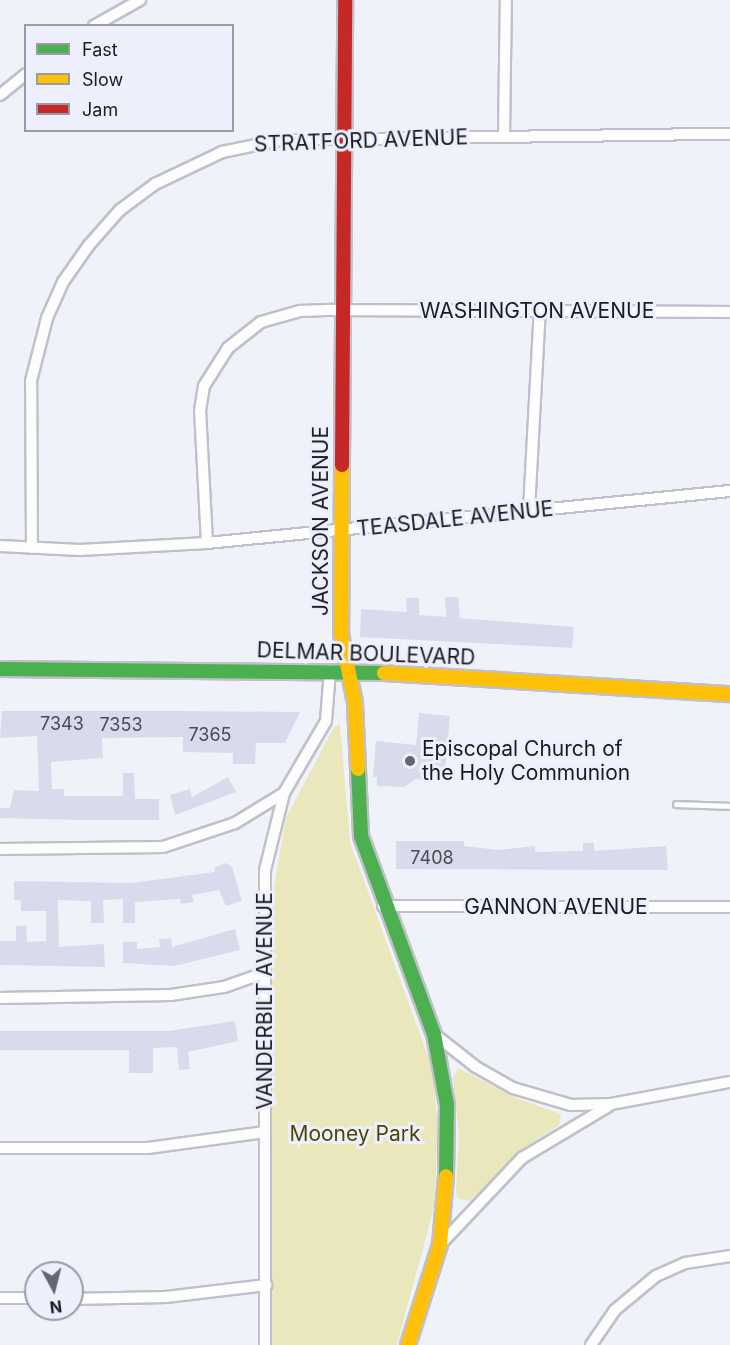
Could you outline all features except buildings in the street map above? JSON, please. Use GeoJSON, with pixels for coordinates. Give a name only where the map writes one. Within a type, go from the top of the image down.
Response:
{"type":"FeatureCollection","features":[{"type":"Feature","properties":{"kind":"street","name":"JACKSON AVENUE"},"geometry":{"type":"LineString","coordinates":[[345,0],[341,634],[350,671],[361,836],[383,906],[434,1034],[447,1105],[449,1148],[440,1245],[408,1345]]}},
{"type":"Feature","properties":{"kind":"street"},"geometry":{"type":"LineString","coordinates":[[504,135],[506,0]]}},
{"type":"Feature","properties":{"kind":"street"},"geometry":{"type":"LineString","coordinates":[[98,24],[142,1]]}},
{"type":"Feature","properties":{"kind":"street"},"geometry":{"type":"LineString","coordinates":[[0,95],[24,76]]}},
{"type":"Feature","properties":{"kind":"street","name":"STRATFORD AVENUE"},"geometry":{"type":"LineString","coordinates":[[32,548],[29,416],[37,348],[63,282],[89,245],[120,210],[194,162],[249,144],[344,139],[504,135],[730,134]]}},
{"type":"Feature","properties":{"kind":"street","name":"WASHINGTON AVENUE"},"geometry":{"type":"LineString","coordinates":[[207,543],[200,411],[204,386],[215,365],[228,348],[261,322],[300,311],[343,310],[730,312]]}},
{"type":"Feature","properties":{"kind":"street"},"geometry":{"type":"LineString","coordinates":[[529,510],[540,310]]}},
{"type":"Feature","properties":{"kind":"street","name":"TEASDALE AVENUE"},"geometry":{"type":"LineString","coordinates":[[0,546],[32,548],[207,543],[730,491]]}},
{"type":"Feature","properties":{"kind":"street","name":"DELMAR BOULEVARD"},"geometry":{"type":"LineString","coordinates":[[0,669],[330,670],[730,694]]}},
{"type":"Feature","properties":{"kind":"street","name":"VANDERBILT AVENUE"},"geometry":{"type":"LineString","coordinates":[[265,1345],[265,870],[284,793],[326,721],[330,670]]}},
{"type":"Feature","properties":{"kind":"street"},"geometry":{"type":"LineString","coordinates":[[0,849],[163,847],[235,823],[284,793]]}},
{"type":"Feature","properties":{"kind":"street","name":"GANNON AVENUE"},"geometry":{"type":"LineString","coordinates":[[383,906],[730,907]]}},
{"type":"Feature","properties":{"kind":"street"},"geometry":{"type":"LineString","coordinates":[[0,998],[171,995],[224,987],[264,973]]}},
{"type":"Feature","properties":{"kind":"street"},"geometry":{"type":"LineString","coordinates":[[434,1034],[476,1067],[540,1099],[611,1104],[730,1082]]}},
{"type":"Feature","properties":{"kind":"street"},"geometry":{"type":"LineString","coordinates":[[440,1245],[522,1158],[611,1104]]}},
{"type":"Feature","properties":{"kind":"street"},"geometry":{"type":"LineString","coordinates":[[0,1148],[148,1148],[265,1132]]}},
{"type":"Feature","properties":{"kind":"street"},"geometry":{"type":"LineString","coordinates":[[591,1345],[615,1310],[656,1276],[685,1263],[730,1256]]}},
{"type":"Feature","properties":{"kind":"street"},"geometry":{"type":"LineString","coordinates":[[84,1299],[166,1297],[266,1285]]}},
{"type":"Feature","properties":{"kind":"street"},"geometry":{"type":"LineString","coordinates":[[0,1298],[24,1298]]}},
{"type":"Feature","properties":{"kind":"lane"},"geometry":{"type":"LineString","coordinates":[[676,804],[730,806]]}},
{"type":"Feature","properties":{"kind":"green space","name":"Mooney Park"},"geometry":{"type":"Polygon","coordinates":[[[340,724],[350,842],[433,1070],[438,1131],[434,1207],[397,1345],[271,1345],[271,903],[286,818],[334,727],[340,724]]]}},
{"type":"Feature","properties":{"kind":"green space"},"geometry":{"type":"Polygon","coordinates":[[[458,1068],[516,1098],[561,1114],[559,1125],[528,1145],[469,1201],[457,1198],[456,1191],[459,1135],[453,1077],[458,1068]]]}},
{"type":"Feature","properties":{"kind":"traffic: fast"},"geometry":{"type":"LineString","coordinates":[[0,669],[384,673]]}},
{"type":"Feature","properties":{"kind":"traffic: fast"},"geometry":{"type":"LineString","coordinates":[[358,769],[361,836],[434,1034],[447,1105],[446,1176]]}},
{"type":"Feature","properties":{"kind":"traffic: slow"},"geometry":{"type":"LineString","coordinates":[[342,465],[341,634],[355,703],[358,769]]}},
{"type":"Feature","properties":{"kind":"traffic: slow"},"geometry":{"type":"LineString","coordinates":[[384,673],[730,694]]}},
{"type":"Feature","properties":{"kind":"traffic: slow"},"geometry":{"type":"LineString","coordinates":[[408,1345],[440,1245],[446,1176]]}},
{"type":"Feature","properties":{"kind":"traffic: jam"},"geometry":{"type":"LineString","coordinates":[[342,465],[345,0]]}},
{"type":"Feature","properties":{"kind":"place","name":"Episcopal Church of the Holy Communion"},"geometry":{"type":"Point","coordinates":[410,761]}}]}
